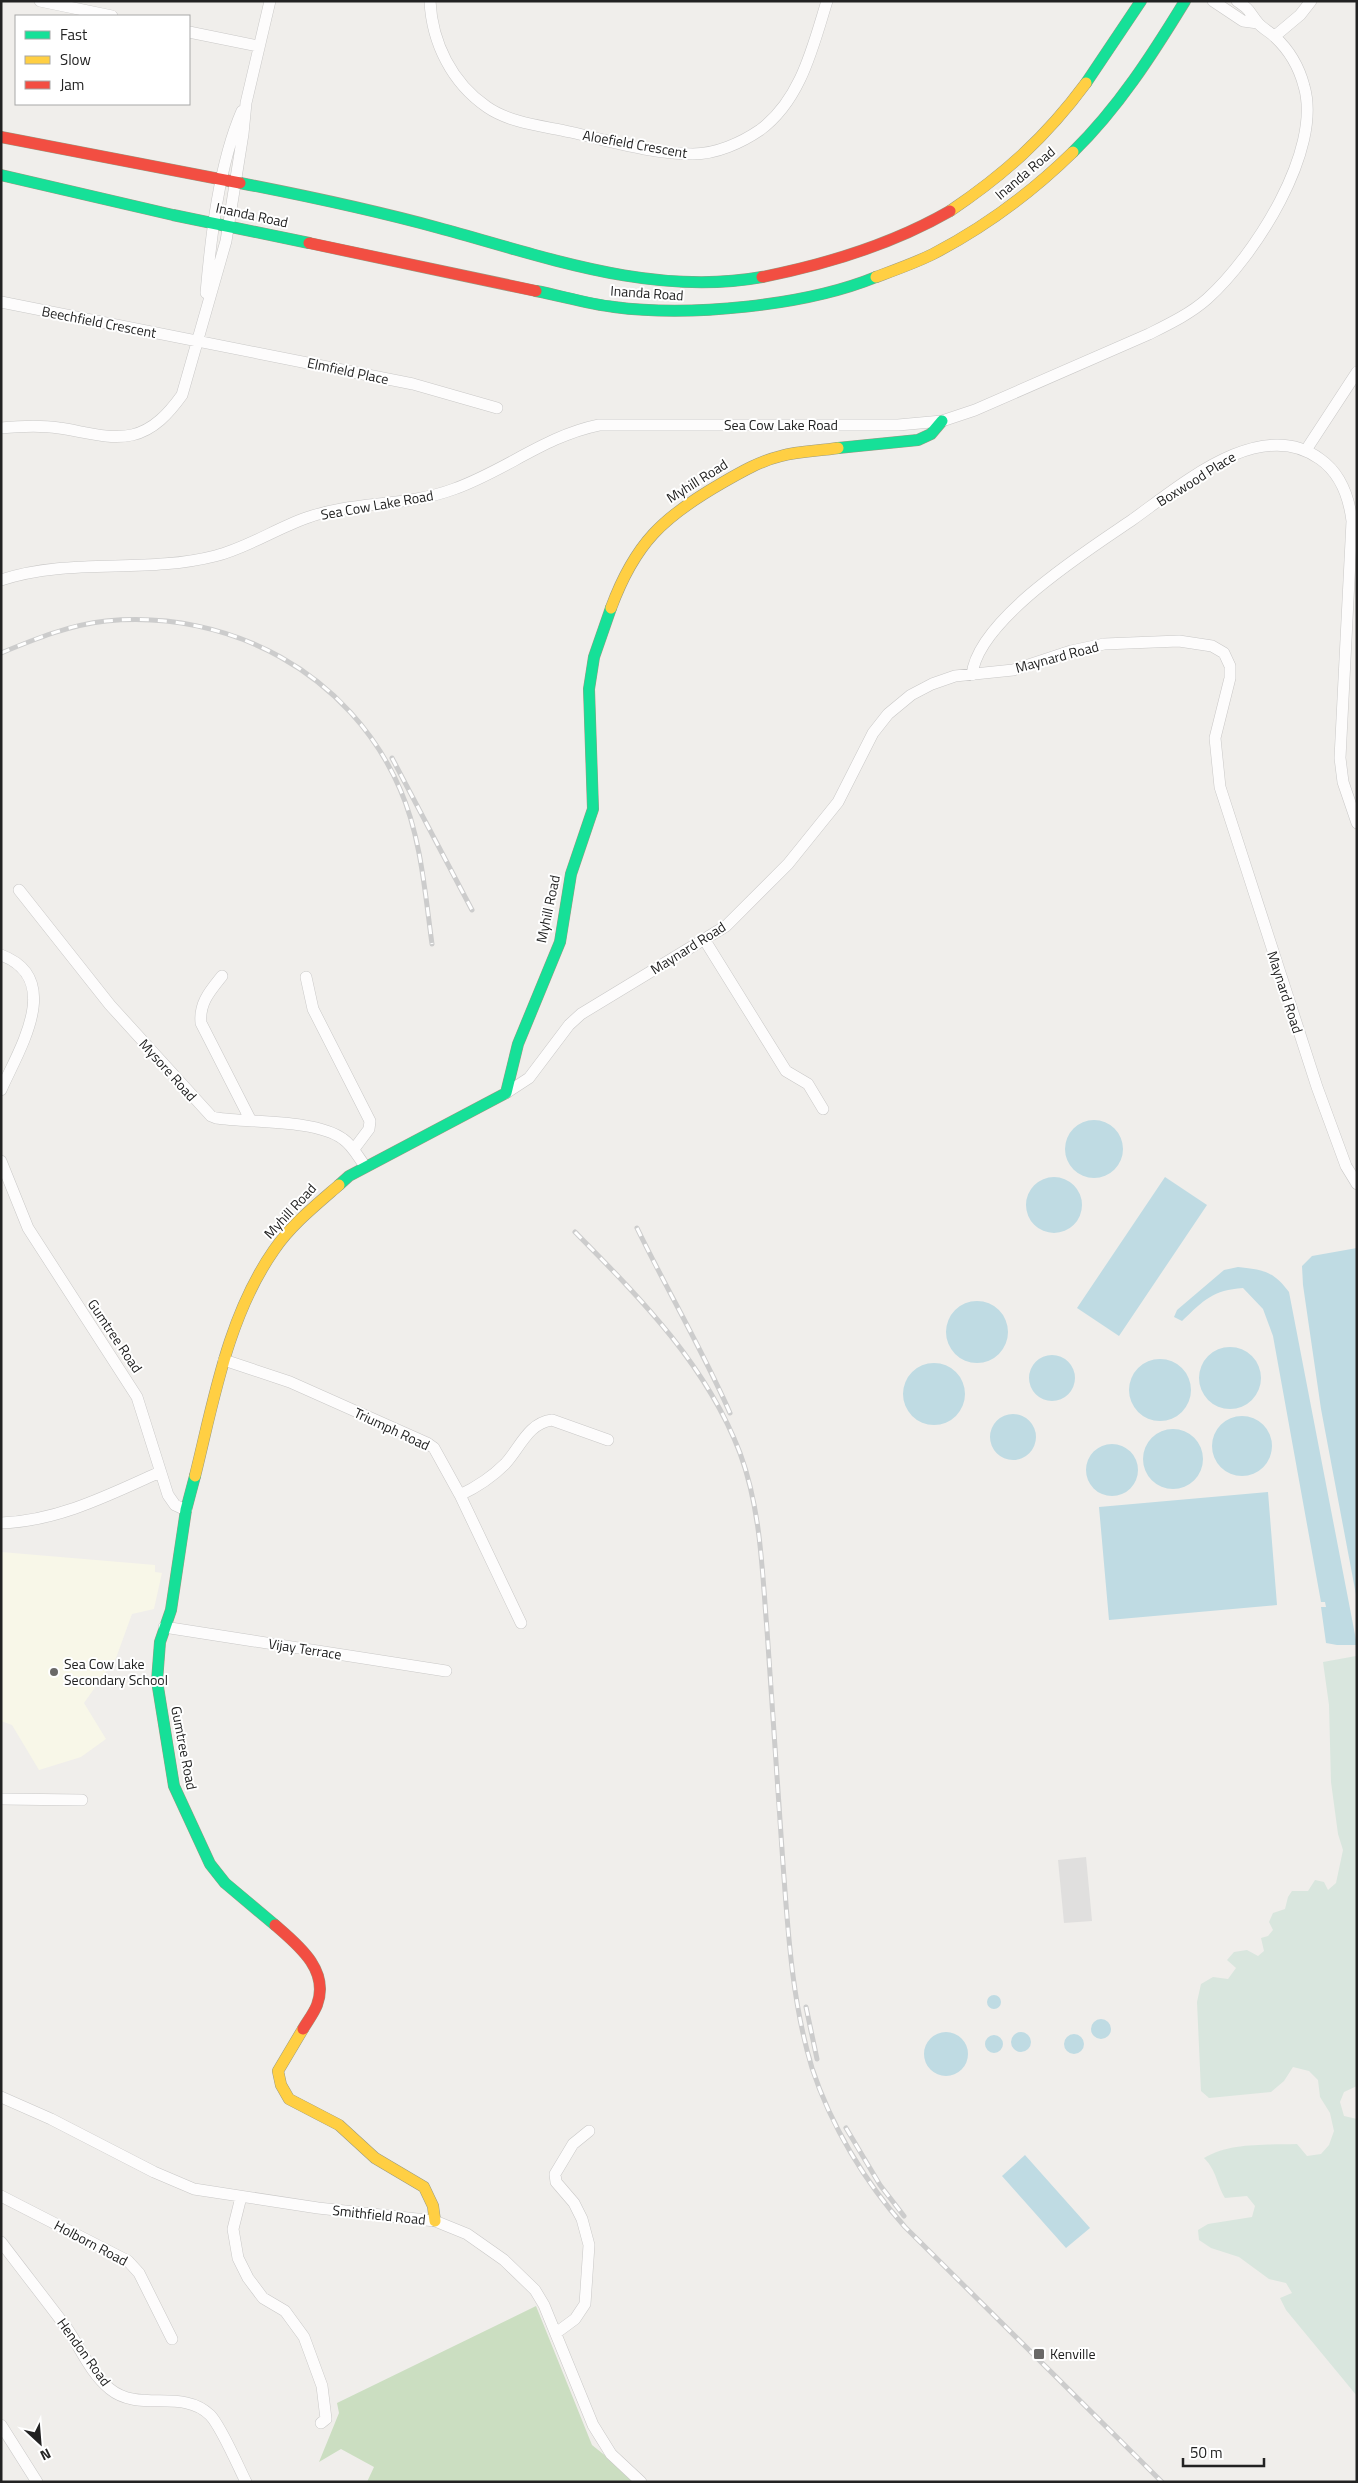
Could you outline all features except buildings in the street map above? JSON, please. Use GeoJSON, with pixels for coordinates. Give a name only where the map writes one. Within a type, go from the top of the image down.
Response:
{"type":"FeatureCollection","features":[{"type":"Feature","properties":{"kind":"main road","name":"Inanda Road"},"geometry":{"type":"LineString","coordinates":[[1,137],[222,179],[378,212],[616,275],[658,280],[703,282],[778,275],[848,257],[895,240],[991,183],[1024,155],[1073,103],[1095,74],[1141,1]]}},
{"type":"Feature","properties":{"kind":"main road","name":"Inanda Road"},"geometry":{"type":"LineString","coordinates":[[1,175],[172,214],[614,307],[652,311],[731,309],[785,302],[830,293],[868,282],[938,252],[980,228],[1037,185],[1088,138],[1135,80],[1185,1]]}},
{"type":"Feature","properties":{"kind":"main road","name":"Myhill Road"},"geometry":{"type":"LineString","coordinates":[[186,1510],[224,1360],[251,1288],[275,1248],[320,1199],[364,1166],[506,1093],[518,1044],[560,942],[571,874],[593,808],[589,689],[594,658],[612,605],[637,553],[657,528],[685,504],[750,466],[790,455],[851,446],[918,440],[931,434],[942,421]]}},
{"type":"Feature","properties":{"kind":"main road","name":"Gumtree Road"},"geometry":{"type":"LineString","coordinates":[[186,1510],[174,1592],[160,1642],[157,1681],[172,1773],[186,1815],[218,1875],[306,1951],[318,1973],[319,1991],[317,2005],[283,2060],[278,2071],[278,2081],[289,2098],[345,2128],[380,2162],[410,2176],[420,2184],[432,2201],[435,2222]]}},
{"type":"Feature","properties":{"kind":"street"},"geometry":{"type":"LineString","coordinates":[[40,1],[107,15]]}},
{"type":"Feature","properties":{"kind":"street"},"geometry":{"type":"LineString","coordinates":[[1,428],[35,426],[108,436],[132,435],[154,425],[170,412],[182,395],[226,241],[244,134],[246,103],[270,1]]}},
{"type":"Feature","properties":{"kind":"street","name":"Aloefield Crescent"},"geometry":{"type":"LineString","coordinates":[[430,1],[434,32],[448,65],[467,89],[488,108],[524,121],[623,144],[694,154],[718,149],[744,140],[761,129],[782,109],[799,82],[827,1]]}},
{"type":"Feature","properties":{"kind":"street"},"geometry":{"type":"LineString","coordinates":[[1213,1],[1243,21],[1258,23]]}},
{"type":"Feature","properties":{"kind":"street"},"geometry":{"type":"LineString","coordinates":[[1237,1],[1251,10],[1258,23]]}},
{"type":"Feature","properties":{"kind":"street"},"geometry":{"type":"LineString","coordinates":[[1275,36],[1308,8],[1311,1]]}},
{"type":"Feature","properties":{"kind":"street","name":"Sea Cow Lake Road"},"geometry":{"type":"LineString","coordinates":[[1,580],[16,575],[63,568],[173,565],[218,556],[239,549],[306,518],[334,510],[418,499],[456,489],[549,441],[583,428],[599,425],[898,425],[942,421],[975,410],[1171,323],[1206,300],[1241,263],[1259,240],[1289,182],[1302,148],[1307,100],[1293,60],[1275,36],[1258,23]]}},
{"type":"Feature","properties":{"kind":"street"},"geometry":{"type":"LineString","coordinates":[[190,32],[258,46]]}},
{"type":"Feature","properties":{"kind":"street"},"geometry":{"type":"LineString","coordinates":[[205,311],[222,179],[233,132],[246,103]]}},
{"type":"Feature","properties":{"kind":"street","name":"Beechfield Crescent"},"geometry":{"type":"LineString","coordinates":[[1,302],[197,342]]}},
{"type":"Feature","properties":{"kind":"street","name":"Elmfield Place"},"geometry":{"type":"LineString","coordinates":[[197,342],[264,353],[413,384],[497,408]]}},
{"type":"Feature","properties":{"kind":"street"},"geometry":{"type":"LineString","coordinates":[[1306,450],[1357,372]]}},
{"type":"Feature","properties":{"kind":"street","name":"Boxwood Place"},"geometry":{"type":"LineString","coordinates":[[972,675],[975,658],[982,647],[1000,624],[1028,597],[1072,562],[1191,478],[1230,455],[1248,449],[1281,445],[1306,450],[1326,463],[1336,475],[1350,506],[1352,521],[1340,758],[1343,782],[1357,823]]}},
{"type":"Feature","properties":{"kind":"street","name":"Maynard Road"},"geometry":{"type":"LineString","coordinates":[[506,1093],[529,1078],[569,1025],[581,1014],[726,926],[788,864],[838,802],[873,733],[888,714],[911,695],[932,684],[955,676],[1013,670],[1104,644],[1179,641],[1212,646],[1224,653],[1230,666],[1230,678],[1217,727],[1215,748],[1220,787],[1317,1087],[1346,1166],[1357,1184]]}},
{"type":"Feature","properties":{"kind":"street","name":"Mysore Road"},"geometry":{"type":"LineString","coordinates":[[19,890],[110,1005],[206,1112],[216,1118],[327,1132],[345,1140],[364,1166]]}},
{"type":"Feature","properties":{"kind":"street"},"geometry":{"type":"LineString","coordinates":[[704,940],[786,1071],[808,1084],[823,1109]]}},
{"type":"Feature","properties":{"kind":"street"},"geometry":{"type":"LineString","coordinates":[[1,956],[9,958],[25,971],[30,981],[34,998],[28,1035],[1,1090]]}},
{"type":"Feature","properties":{"kind":"street"},"geometry":{"type":"LineString","coordinates":[[222,976],[204,999],[200,1014],[201,1023],[251,1121]]}},
{"type":"Feature","properties":{"kind":"street"},"geometry":{"type":"LineString","coordinates":[[306,977],[313,1009],[370,1121],[369,1129],[354,1150]]}},
{"type":"Feature","properties":{"kind":"street","name":"Gumtree Road"},"geometry":{"type":"LineString","coordinates":[[1,1161],[28,1228],[137,1397],[160,1472],[171,1500],[179,1508],[186,1510]]}},
{"type":"Feature","properties":{"kind":"street","name":"Triumph Road"},"geometry":{"type":"LineString","coordinates":[[224,1360],[290,1382],[427,1443],[439,1454],[521,1623]]}},
{"type":"Feature","properties":{"kind":"street"},"geometry":{"type":"LineString","coordinates":[[460,1495],[485,1482],[495,1474],[533,1427],[546,1421],[552,1420],[608,1440]]}},
{"type":"Feature","properties":{"kind":"street"},"geometry":{"type":"LineString","coordinates":[[1,1523],[48,1518],[160,1472]]}},
{"type":"Feature","properties":{"kind":"street","name":"Vijay Terrace"},"geometry":{"type":"LineString","coordinates":[[164,1627],[446,1671]]}},
{"type":"Feature","properties":{"kind":"street"},"geometry":{"type":"LineString","coordinates":[[1,1799],[82,1800]]}},
{"type":"Feature","properties":{"kind":"street","name":"Smithfield Road"},"geometry":{"type":"LineString","coordinates":[[1,2098],[51,2119],[184,2186],[241,2197],[435,2222],[466,2234],[518,2272],[539,2297],[556,2333],[593,2425],[611,2454],[641,2482]]}},
{"type":"Feature","properties":{"kind":"street"},"geometry":{"type":"LineString","coordinates":[[556,2333],[576,2319],[585,2304],[588,2245],[582,2219],[574,2203],[556,2182],[555,2174],[573,2144],[589,2131]]}},
{"type":"Feature","properties":{"kind":"street","name":"Holborn Road"},"geometry":{"type":"LineString","coordinates":[[1,2196],[128,2261],[139,2273],[172,2340]]}},
{"type":"Feature","properties":{"kind":"street"},"geometry":{"type":"LineString","coordinates":[[241,2197],[234,2229],[238,2258],[248,2278],[263,2298],[285,2311],[304,2337],[322,2386],[326,2418],[321,2423]]}},
{"type":"Feature","properties":{"kind":"street","name":"Hendon Road"},"geometry":{"type":"LineString","coordinates":[[1,2242],[66,2329],[99,2379],[110,2390],[133,2401],[188,2403],[198,2406],[211,2416],[246,2482]]}},
{"type":"Feature","properties":{"kind":"street"},"geometry":{"type":"LineString","coordinates":[[1,2425],[38,2482]]}},
{"type":"Feature","properties":{"kind":"shaded area","name":"Sea Cow Lake Secondary School"},"geometry":{"type":"Polygon","coordinates":[[[1,1552],[155,1565],[155,1572],[162,1573],[154,1609],[132,1614],[116,1658],[84,1703],[106,1739],[81,1757],[39,1770],[12,1725],[1,1721],[1,1552]]]}},
{"type":"Feature","properties":{"kind":"shaded area"},"geometry":{"type":"Polygon","coordinates":[[[1356,1656],[1357,2086],[1344,2092],[1340,2102],[1344,2116],[1357,2119],[1357,2396],[1286,2310],[1280,2298],[1292,2293],[1286,2283],[1269,2279],[1239,2257],[1211,2248],[1199,2240],[1198,2230],[1208,2224],[1252,2217],[1255,2206],[1247,2196],[1225,2198],[1212,2168],[1204,2158],[1225,2149],[1261,2145],[1297,2144],[1307,2156],[1321,2154],[1329,2145],[1334,2131],[1330,2113],[1320,2097],[1318,2080],[1309,2071],[1293,2067],[1284,2081],[1271,2092],[1209,2098],[1201,2091],[1197,2002],[1201,1984],[1213,1977],[1228,1979],[1236,1968],[1227,1960],[1234,1952],[1247,1950],[1258,1956],[1264,1951],[1261,1938],[1268,1936],[1273,1930],[1269,1922],[1273,1913],[1285,1909],[1288,1897],[1292,1891],[1308,1891],[1315,1880],[1324,1882],[1328,1890],[1336,1883],[1343,1850],[1338,1834],[1331,1782],[1329,1705],[1323,1662],[1356,1656]]]}},
{"type":"Feature","properties":{"kind":"shaded area"},"geometry":{"type":"Polygon","coordinates":[[[1086,1857],[1092,1921],[1064,1923],[1058,1860],[1086,1857]]]}},
{"type":"Feature","properties":{"kind":"green space"},"geometry":{"type":"Polygon","coordinates":[[[536,2306],[592,2445],[638,2482],[367,2482],[374,2467],[341,2449],[319,2462],[339,2413],[337,2403],[536,2306]]]}},
{"type":"Feature","properties":{"kind":"water"},"geometry":{"type":"Polygon","coordinates":[[[1094,1120],[1110,1125],[1118,1133],[1123,1149],[1118,1165],[1110,1173],[1094,1178],[1078,1173],[1070,1165],[1065,1149],[1070,1133],[1078,1125],[1094,1120]]]}},
{"type":"Feature","properties":{"kind":"water"},"geometry":{"type":"Polygon","coordinates":[[[1048,1177],[1060,1177],[1070,1181],[1078,1189],[1082,1205],[1078,1221],[1070,1229],[1060,1233],[1048,1233],[1038,1229],[1030,1221],[1026,1211],[1026,1199],[1030,1189],[1038,1181],[1048,1177]]]}},
{"type":"Feature","properties":{"kind":"water"},"geometry":{"type":"Polygon","coordinates":[[[1165,1177],[1207,1205],[1119,1336],[1077,1308],[1165,1177]]]}},
{"type":"Feature","properties":{"kind":"water"},"geometry":{"type":"Polygon","coordinates":[[[1357,1248],[1357,1600],[1321,1409],[1303,1285],[1302,1266],[1312,1256],[1357,1248]]]}},
{"type":"Feature","properties":{"kind":"water"},"geometry":{"type":"Polygon","coordinates":[[[1238,1267],[1267,1273],[1278,1280],[1289,1292],[1357,1645],[1326,1643],[1321,1607],[1326,1607],[1325,1602],[1321,1602],[1273,1336],[1263,1309],[1243,1288],[1224,1291],[1210,1297],[1182,1321],[1174,1317],[1177,1310],[1224,1270],[1238,1267]]]}},
{"type":"Feature","properties":{"kind":"water"},"geometry":{"type":"Polygon","coordinates":[[[977,1301],[989,1303],[999,1310],[1006,1320],[1008,1332],[1006,1344],[999,1354],[989,1361],[977,1363],[965,1361],[955,1354],[948,1344],[946,1332],[948,1320],[955,1310],[965,1303],[977,1301]]]}},
{"type":"Feature","properties":{"kind":"water"},"geometry":{"type":"Polygon","coordinates":[[[1230,1347],[1242,1350],[1252,1356],[1258,1366],[1261,1378],[1258,1390],[1252,1400],[1242,1406],[1230,1409],[1218,1406],[1208,1400],[1202,1390],[1199,1378],[1202,1366],[1208,1356],[1218,1350],[1230,1347]]]}},
{"type":"Feature","properties":{"kind":"water"},"geometry":{"type":"Polygon","coordinates":[[[1057,1355],[1061,1356],[1071,1365],[1074,1369],[1074,1387],[1065,1397],[1057,1401],[1047,1401],[1039,1397],[1030,1387],[1029,1373],[1033,1365],[1043,1356],[1057,1355]]]}},
{"type":"Feature","properties":{"kind":"water"},"geometry":{"type":"Polygon","coordinates":[[[1160,1359],[1172,1362],[1182,1368],[1188,1378],[1191,1390],[1188,1402],[1182,1412],[1172,1418],[1160,1421],[1148,1418],[1138,1412],[1132,1402],[1129,1390],[1132,1378],[1138,1368],[1148,1362],[1160,1359]]]}},
{"type":"Feature","properties":{"kind":"water"},"geometry":{"type":"Polygon","coordinates":[[[934,1363],[946,1366],[956,1372],[962,1382],[965,1394],[962,1406],[956,1416],[946,1422],[934,1425],[922,1422],[912,1416],[906,1406],[903,1394],[906,1382],[912,1372],[922,1366],[934,1363]]]}},
{"type":"Feature","properties":{"kind":"water"},"geometry":{"type":"Polygon","coordinates":[[[1013,1414],[1026,1418],[1032,1424],[1036,1437],[1032,1450],[1026,1456],[1013,1460],[1000,1456],[994,1450],[990,1437],[994,1424],[1000,1418],[1013,1414]]]}},
{"type":"Feature","properties":{"kind":"water"},"geometry":{"type":"Polygon","coordinates":[[[1236,1416],[1248,1416],[1259,1421],[1267,1429],[1272,1440],[1270,1458],[1259,1471],[1248,1476],[1236,1476],[1225,1471],[1217,1463],[1212,1452],[1212,1440],[1217,1429],[1225,1421],[1236,1416]]]}},
{"type":"Feature","properties":{"kind":"water"},"geometry":{"type":"Polygon","coordinates":[[[1167,1429],[1179,1429],[1195,1437],[1201,1447],[1203,1459],[1201,1471],[1195,1481],[1179,1489],[1167,1489],[1151,1481],[1143,1465],[1143,1453],[1151,1437],[1167,1429]]]}},
{"type":"Feature","properties":{"kind":"water"},"geometry":{"type":"Polygon","coordinates":[[[1107,1444],[1117,1444],[1131,1451],[1138,1465],[1138,1475],[1131,1489],[1117,1496],[1107,1496],[1097,1492],[1090,1485],[1086,1475],[1086,1465],[1090,1455],[1097,1448],[1107,1444]]]}},
{"type":"Feature","properties":{"kind":"water"},"geometry":{"type":"Polygon","coordinates":[[[1268,1492],[1277,1605],[1109,1620],[1099,1507],[1268,1492]]]}},
{"type":"Feature","properties":{"kind":"water"},"geometry":{"type":"Polygon","coordinates":[[[991,1995],[997,1995],[1001,2002],[997,2009],[991,2009],[987,2005],[987,1999],[991,1995]]]}},
{"type":"Feature","properties":{"kind":"water"},"geometry":{"type":"Polygon","coordinates":[[[1101,2019],[1108,2022],[1111,2029],[1108,2036],[1101,2039],[1094,2036],[1091,2029],[1094,2022],[1101,2019]]]}},
{"type":"Feature","properties":{"kind":"water"},"geometry":{"type":"Polygon","coordinates":[[[946,2032],[958,2036],[964,2042],[968,2054],[964,2066],[958,2072],[946,2076],[934,2072],[928,2066],[924,2054],[928,2042],[934,2036],[946,2032]]]}},
{"type":"Feature","properties":{"kind":"water"},"geometry":{"type":"Polygon","coordinates":[[[1021,2032],[1028,2035],[1031,2042],[1028,2049],[1021,2052],[1014,2049],[1011,2042],[1014,2035],[1021,2032]]]}},
{"type":"Feature","properties":{"kind":"water"},"geometry":{"type":"Polygon","coordinates":[[[1074,2034],[1081,2037],[1084,2044],[1081,2051],[1074,2054],[1067,2051],[1064,2044],[1067,2037],[1074,2034]]]}},
{"type":"Feature","properties":{"kind":"water"},"geometry":{"type":"Polygon","coordinates":[[[994,2035],[1000,2038],[1003,2044],[1000,2050],[994,2053],[988,2050],[985,2044],[988,2038],[994,2035]]]}},
{"type":"Feature","properties":{"kind":"water"},"geometry":{"type":"Polygon","coordinates":[[[1025,2155],[1090,2228],[1066,2248],[1002,2176],[1025,2155]]]}},
{"type":"Feature","properties":{"kind":"railway"},"geometry":{"type":"LineString","coordinates":[[1,653],[65,629],[92,623],[152,620],[197,626],[240,638],[280,657],[317,682],[350,712],[378,748],[400,789],[418,846],[432,944]]}},
{"type":"Feature","properties":{"kind":"railway"},"geometry":{"type":"LineString","coordinates":[[392,758],[472,910]]}},
{"type":"Feature","properties":{"kind":"railway"},"geometry":{"type":"LineString","coordinates":[[637,1228],[730,1413]]}},
{"type":"Feature","properties":{"kind":"railway"},"geometry":{"type":"LineString","coordinates":[[575,1232],[624,1282],[669,1334],[690,1362],[709,1390],[726,1421],[747,1475],[760,1540],[785,1890],[795,1992],[812,2068],[829,2111],[863,2172],[890,2210],[905,2227],[1162,2482]]}},
{"type":"Feature","properties":{"kind":"railway"},"geometry":{"type":"LineString","coordinates":[[806,2007],[817,2059]]}},
{"type":"Feature","properties":{"kind":"railway"},"geometry":{"type":"LineString","coordinates":[[846,2128],[880,2185],[904,2216]]}},
{"type":"Feature","properties":{"kind":"traffic: fast"},"geometry":{"type":"LineString","coordinates":[[1086,83],[1141,1]]}},
{"type":"Feature","properties":{"kind":"traffic: fast"},"geometry":{"type":"LineString","coordinates":[[1073,152],[1120,99],[1185,1]]}},
{"type":"Feature","properties":{"kind":"traffic: fast"},"geometry":{"type":"LineString","coordinates":[[1,175],[173,215],[309,243]]}},
{"type":"Feature","properties":{"kind":"traffic: fast"},"geometry":{"type":"LineString","coordinates":[[240,183],[389,215],[558,261],[639,278],[680,282],[721,282],[762,277]]}},
{"type":"Feature","properties":{"kind":"traffic: fast"},"geometry":{"type":"LineString","coordinates":[[536,291],[614,307],[644,310],[711,310],[782,302],[847,287],[876,277]]}},
{"type":"Feature","properties":{"kind":"traffic: fast"},"geometry":{"type":"LineString","coordinates":[[838,448],[918,440],[931,434],[942,421]]}},
{"type":"Feature","properties":{"kind":"traffic: fast"},"geometry":{"type":"LineString","coordinates":[[339,1185],[349,1176],[506,1093],[518,1044],[560,942],[571,874],[593,809],[589,689],[594,657],[611,608]]}},
{"type":"Feature","properties":{"kind":"traffic: fast"},"geometry":{"type":"LineString","coordinates":[[195,1476],[186,1510],[171,1610],[160,1642],[157,1681],[174,1786],[210,1864],[225,1883],[275,1925]]}},
{"type":"Feature","properties":{"kind":"traffic: slow"},"geometry":{"type":"LineString","coordinates":[[950,211],[989,183],[1024,153],[1056,121],[1086,83]]}},
{"type":"Feature","properties":{"kind":"traffic: slow"},"geometry":{"type":"LineString","coordinates":[[876,277],[926,257],[952,244],[989,221],[1024,195],[1073,152]]}},
{"type":"Feature","properties":{"kind":"traffic: slow"},"geometry":{"type":"LineString","coordinates":[[611,608],[620,585],[641,549],[667,520],[701,495],[751,467],[766,461],[795,453],[838,448]]}},
{"type":"Feature","properties":{"kind":"traffic: slow"},"geometry":{"type":"LineString","coordinates":[[195,1476],[224,1359],[245,1302],[258,1276],[288,1232],[339,1185]]}},
{"type":"Feature","properties":{"kind":"traffic: slow"},"geometry":{"type":"LineString","coordinates":[[303,2029],[278,2071],[281,2085],[289,2099],[339,2125],[375,2158],[424,2187],[433,2206],[435,2221]]}},
{"type":"Feature","properties":{"kind":"traffic: jam"},"geometry":{"type":"LineString","coordinates":[[1,137],[240,183]]}},
{"type":"Feature","properties":{"kind":"traffic: jam"},"geometry":{"type":"LineString","coordinates":[[762,277],[811,266],[859,252],[905,234],[950,211]]}},
{"type":"Feature","properties":{"kind":"traffic: jam"},"geometry":{"type":"LineString","coordinates":[[309,243],[536,291]]}},
{"type":"Feature","properties":{"kind":"traffic: jam"},"geometry":{"type":"LineString","coordinates":[[275,1925],[310,1959],[319,1981],[320,1992],[317,2005],[303,2029]]}},
{"type":"Feature","properties":{"kind":"place","name":"Sea Cow Lake Secondary School"},"geometry":{"type":"Point","coordinates":[54,1672]}},
{"type":"Feature","properties":{"kind":"place","name":"Kenville"},"geometry":{"type":"Point","coordinates":[1039,2354]}}]}
